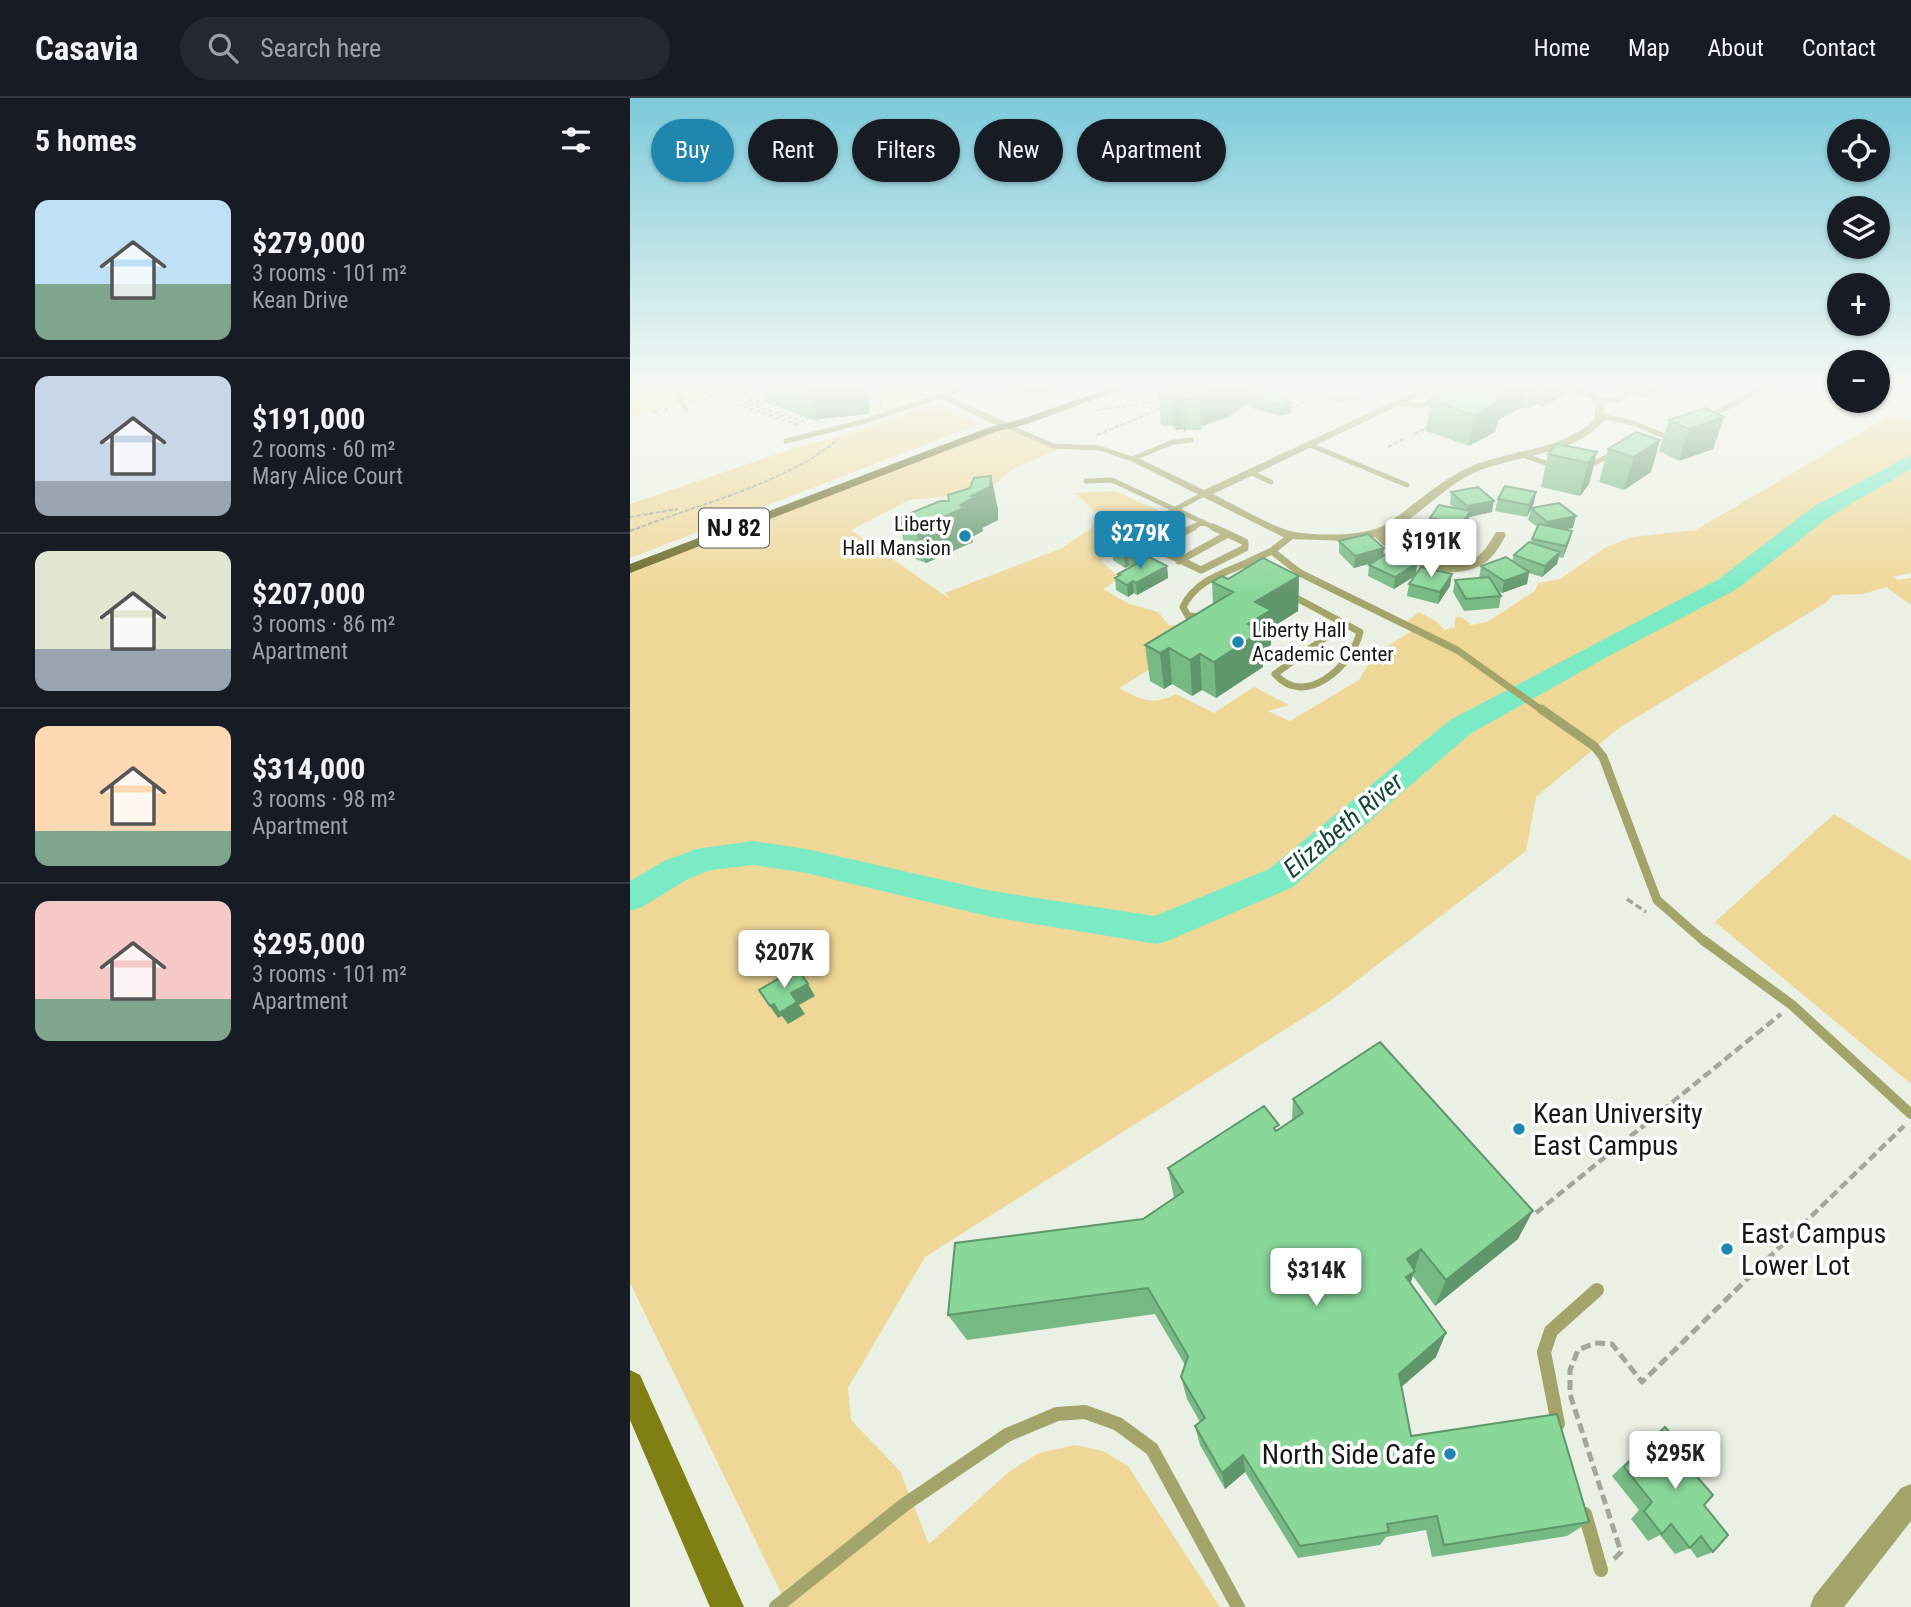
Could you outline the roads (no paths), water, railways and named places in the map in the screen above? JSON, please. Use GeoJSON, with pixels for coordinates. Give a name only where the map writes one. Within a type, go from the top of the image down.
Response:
{"type":"FeatureCollection","features":[{"type":"Feature","properties":{"kind":"main road","name":"NJ 82"},"geometry":{"type":"LineString","coordinates":[[630,569],[925,455]]}},
{"type":"Feature","properties":{"kind":"main road"},"geometry":{"type":"LineString","coordinates":[[630,1385],[727,1607]]}},
{"type":"Feature","properties":{"kind":"street"},"geometry":{"type":"LineString","coordinates":[[1206,493],[1287,455]]}},
{"type":"Feature","properties":{"kind":"street"},"geometry":{"type":"LineString","coordinates":[[1132,459],[1291,536],[1336,538],[1378,533],[1405,517],[1454,479],[1515,455]]}},
{"type":"Feature","properties":{"kind":"street"},"geometry":{"type":"LineString","coordinates":[[1378,533],[1395,551],[1416,563],[1447,567],[1468,565],[1483,558],[1500,535]]}},
{"type":"Feature","properties":{"kind":"street"},"geometry":{"type":"LineString","coordinates":[[1825,1607],[1911,1498]]}},
{"type":"Feature","properties":{"kind":"lane"},"geometry":{"type":"LineString","coordinates":[[1120,455],[1132,459],[1141,455]]}},
{"type":"Feature","properties":{"kind":"lane"},"geometry":{"type":"LineString","coordinates":[[1335,455],[1407,485]]}},
{"type":"Feature","properties":{"kind":"lane"},"geometry":{"type":"LineString","coordinates":[[1523,455],[1566,469]]}},
{"type":"Feature","properties":{"kind":"lane"},"geometry":{"type":"LineString","coordinates":[[1578,470],[1593,466],[1612,455]]}},
{"type":"Feature","properties":{"kind":"lane"},"geometry":{"type":"LineString","coordinates":[[1250,472],[1271,482]]}},
{"type":"Feature","properties":{"kind":"lane"},"geometry":{"type":"LineString","coordinates":[[1086,481],[1112,480],[1176,510],[1203,522],[1228,534],[1247,545],[1206,569],[1195,569],[1139,540],[1135,531],[1176,510],[1206,493]]}},
{"type":"Feature","properties":{"kind":"lane"},"geometry":{"type":"LineString","coordinates":[[1154,548],[1203,522]]}},
{"type":"Feature","properties":{"kind":"lane"},"geometry":{"type":"LineString","coordinates":[[1179,561],[1228,534]]}},
{"type":"Feature","properties":{"kind":"lane"},"geometry":{"type":"LineString","coordinates":[[1209,615],[1188,615],[1183,607],[1185,600],[1211,578],[1272,551],[1291,536]]}},
{"type":"Feature","properties":{"kind":"lane"},"geometry":{"type":"LineString","coordinates":[[1272,551],[1300,573],[1457,650],[1572,729],[1603,757],[1657,901],[1685,928],[1792,1005],[1911,1114]]}},
{"type":"Feature","properties":{"kind":"lane"},"geometry":{"type":"LineString","coordinates":[[1244,564],[1261,575]]}},
{"type":"Feature","properties":{"kind":"lane"},"geometry":{"type":"LineString","coordinates":[[1282,589],[1360,632],[1360,640],[1349,660],[1306,688],[1297,689],[1278,679],[1275,674],[1344,624]]}},
{"type":"Feature","properties":{"kind":"lane"},"geometry":{"type":"LineString","coordinates":[[1562,1437],[1544,1352],[1552,1331],[1597,1290]]}},
{"type":"Feature","properties":{"kind":"lane"},"geometry":{"type":"LineString","coordinates":[[776,1607],[904,1505],[1007,1435],[1057,1414],[1086,1412],[1118,1424],[1152,1449],[1238,1607]]}},
{"type":"Feature","properties":{"kind":"lane"},"geometry":{"type":"LineString","coordinates":[[1582,1503],[1601,1570]]}},
{"type":"Feature","properties":{"kind":"waterway","name":"Elizabeth River"},"geometry":{"type":"LineString","coordinates":[[630,898],[676,870],[708,858],[753,853],[806,861],[992,904],[1157,930],[1281,878],[1460,727],[1728,584],[1821,512],[1911,461]]}},
{"type":"Feature","properties":{"kind":"place","name":"Liberty Hall Mansion"},"geometry":{"type":"Point","coordinates":[965,536]}},
{"type":"Feature","properties":{"kind":"place","name":"Liberty Hall Academic Center"},"geometry":{"type":"Point","coordinates":[1238,642]}},
{"type":"Feature","properties":{"kind":"place","name":"Kean University East Campus"},"geometry":{"type":"Point","coordinates":[1519,1129]}},
{"type":"Feature","properties":{"kind":"place","name":"East Campus Lower Lot"},"geometry":{"type":"Point","coordinates":[1727,1249]}},
{"type":"Feature","properties":{"kind":"place","name":"North Side Cafe"},"geometry":{"type":"Point","coordinates":[1450,1454]}}]}
